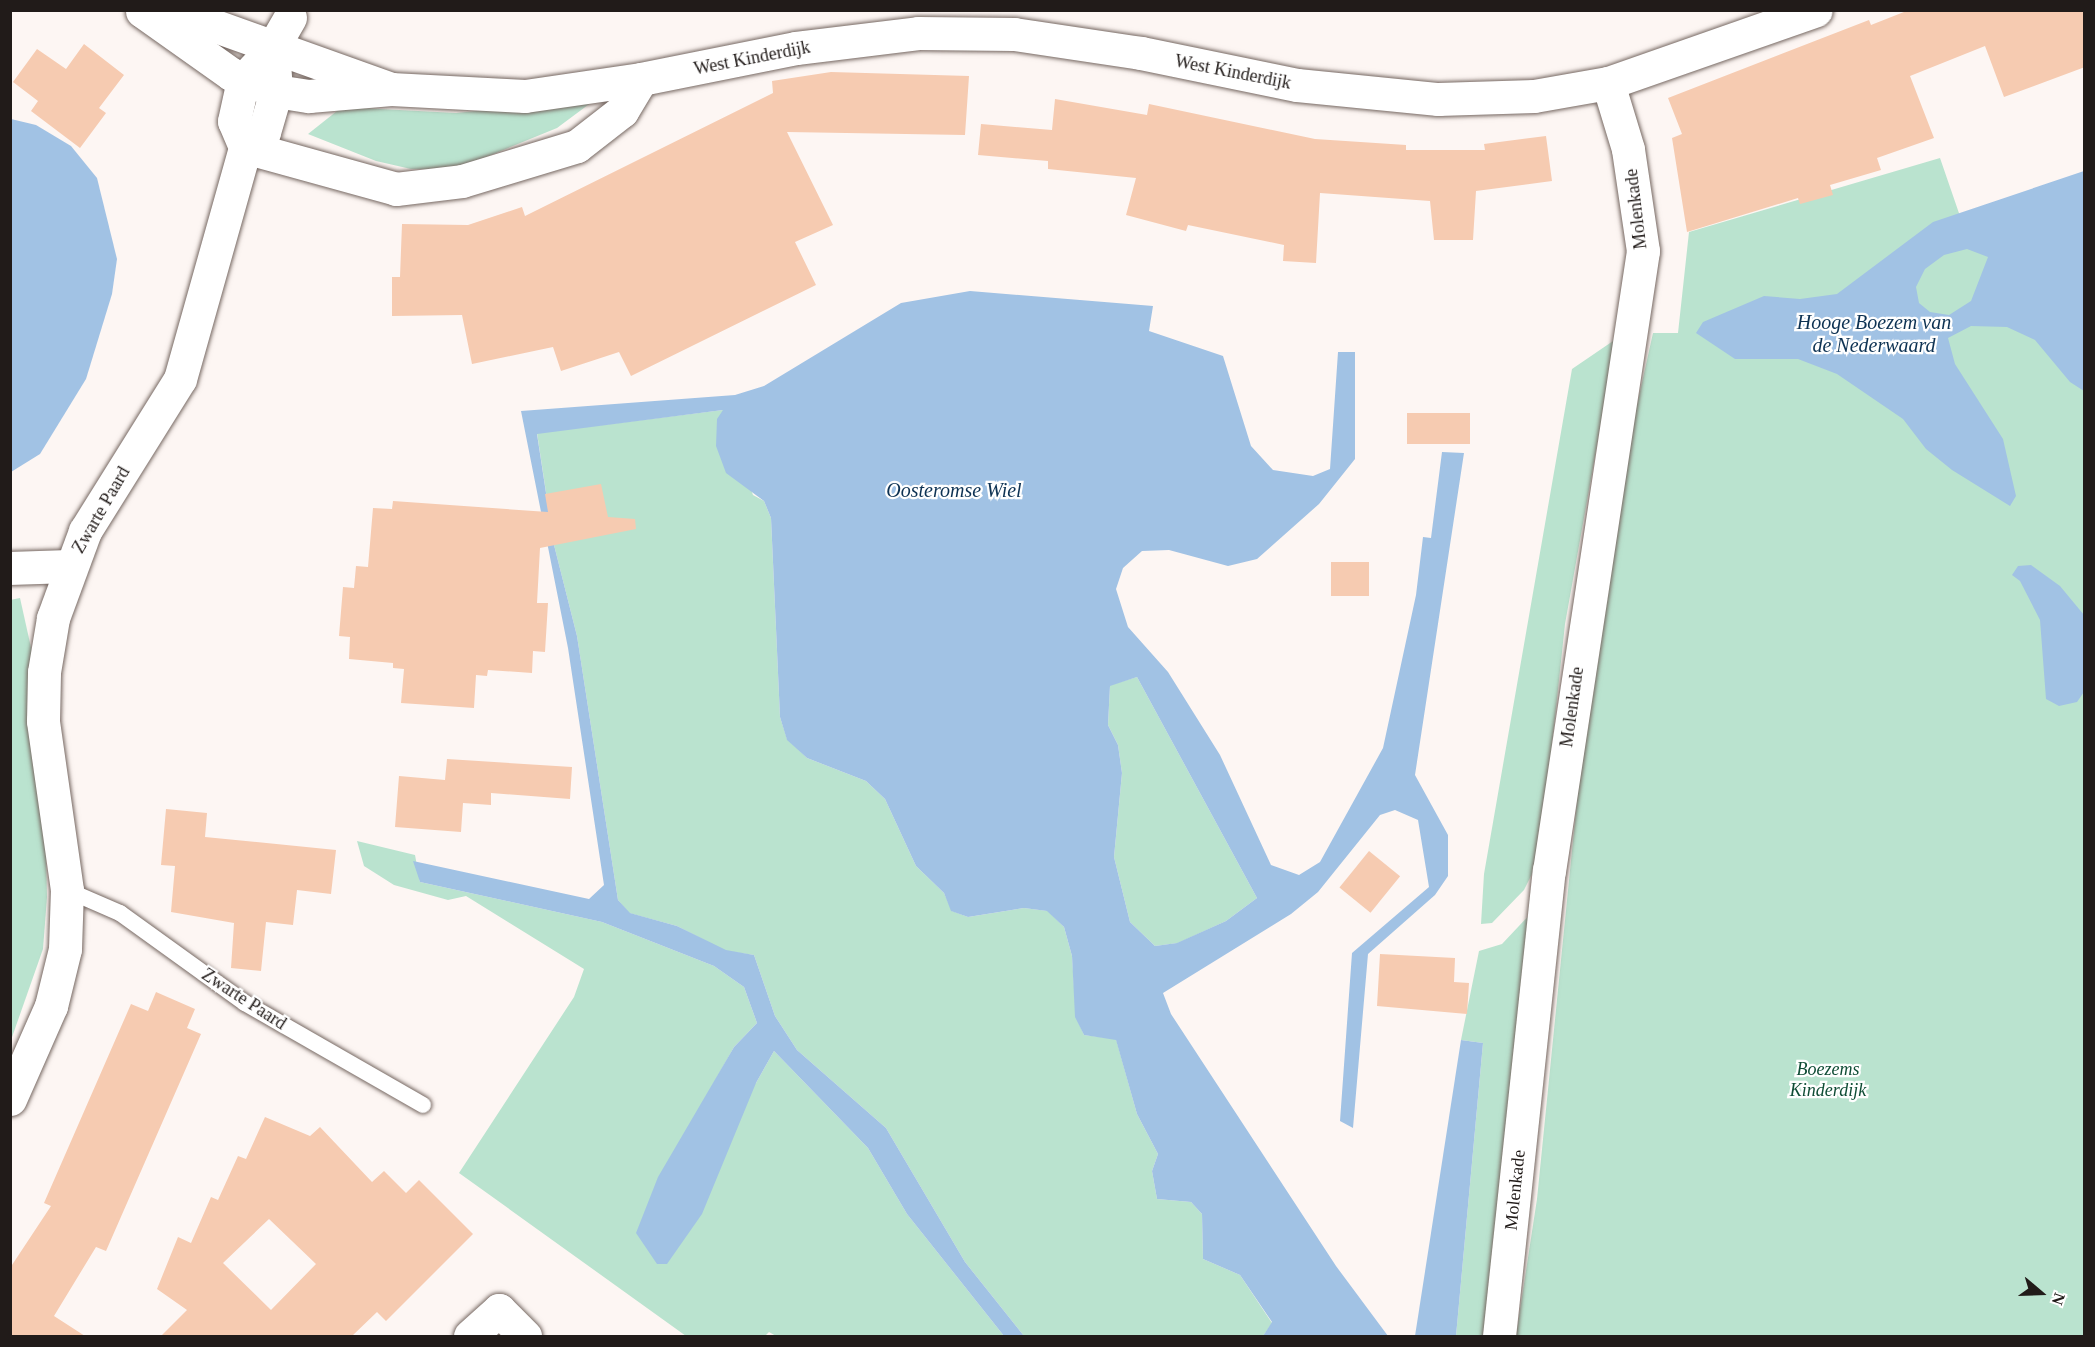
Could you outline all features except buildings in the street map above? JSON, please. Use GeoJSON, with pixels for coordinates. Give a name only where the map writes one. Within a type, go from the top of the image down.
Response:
{"type":"FeatureCollection","features":[{"type":"Feature","properties":{"kind":"street","name":"West Kinderdijk"},"geometry":{"type":"LineString","coordinates":[[142,12],[189,48],[243,80],[276,91],[346,96],[391,89],[525,96],[641,79],[796,48],[928,33],[1014,34],[1141,53],[1297,85],[1438,99],[1534,96],[1608,83],[1816,10]]}},
{"type":"Feature","properties":{"kind":"street","name":"West Kinderdijk"},"geometry":{"type":"LineString","coordinates":[[142,12],[193,18],[391,89]]}},
{"type":"Feature","properties":{"kind":"street"},"geometry":{"type":"LineString","coordinates":[[292,14],[273,47],[243,80],[234,121],[245,147],[396,189],[462,181],[577,146],[622,111],[641,79]]}},
{"type":"Feature","properties":{"kind":"street"},"geometry":{"type":"LineString","coordinates":[[273,47],[276,91]]}},
{"type":"Feature","properties":{"kind":"street","name":"Molenkade"},"geometry":{"type":"LineString","coordinates":[[1499,1336],[1549,871],[1643,251],[1628,149],[1608,83]]}},
{"type":"Feature","properties":{"kind":"street","name":"Zwarte Paard"},"geometry":{"type":"LineString","coordinates":[[10,1099],[51,1006],[65,950],[67,890],[43,721],[51,628],[68,567],[180,379],[245,147],[264,132],[276,91]]}},
{"type":"Feature","properties":{"kind":"street"},"geometry":{"type":"LineString","coordinates":[[10,568],[68,567]]}},
{"type":"Feature","properties":{"kind":"street"},"geometry":{"type":"LineString","coordinates":[[470,1336],[499,1310],[525,1336]]}},
{"type":"Feature","properties":{"kind":"lane","name":"Zwarte Paard"},"geometry":{"type":"LineString","coordinates":[[67,890],[120,913],[245,1003],[423,1105]]}},
{"type":"Feature","properties":{"kind":"green space"},"geometry":{"type":"Polygon","coordinates":[[[596,99],[557,128],[457,169],[411,169],[376,161],[308,134],[342,107],[456,113],[596,99]]]}},
{"type":"Feature","properties":{"kind":"green space","name":"Boezems Kinderdijk"},"geometry":{"type":"Polygon","coordinates":[[[1940,158],[1961,219],[2084,174],[2084,1336],[1516,1336],[1537,1199],[1582,751],[1627,450],[1653,333],[1678,333],[1689,232],[1940,158]]]}},
{"type":"Feature","properties":{"kind":"green space"},"geometry":{"type":"Polygon","coordinates":[[[1616,339],[1565,624],[1540,858],[1524,890],[1492,923],[1481,924],[1484,874],[1572,369],[1616,339]]]}},
{"type":"Feature","properties":{"kind":"green space"},"geometry":{"type":"Polygon","coordinates":[[[723,410],[753,495],[764,501],[771,518],[780,717],[787,739],[807,758],[866,781],[885,799],[916,866],[944,893],[952,911],[968,917],[1024,908],[1048,911],[1064,927],[1072,956],[1076,1017],[1084,1035],[1116,1039],[1137,1114],[1158,1154],[1152,1171],[1157,1199],[1191,1202],[1202,1214],[1203,1259],[1240,1275],[1272,1323],[1263,1336],[1024,1336],[965,1262],[886,1128],[797,1050],[775,1016],[754,955],[726,951],[677,926],[629,913],[618,900],[577,636],[554,545],[537,433],[723,410]]]}},
{"type":"Feature","properties":{"kind":"green space"},"geometry":{"type":"Polygon","coordinates":[[[20,598],[32,652],[44,769],[47,897],[43,949],[11,1040],[10,600],[20,598]]]}},
{"type":"Feature","properties":{"kind":"green space"},"geometry":{"type":"Polygon","coordinates":[[[1137,677],[1257,898],[1226,921],[1178,943],[1155,946],[1130,922],[1114,857],[1122,773],[1118,745],[1108,725],[1110,685],[1137,677]]]}},
{"type":"Feature","properties":{"kind":"green space"},"geometry":{"type":"Polygon","coordinates":[[[357,841],[415,855],[420,882],[602,922],[714,966],[744,987],[757,1023],[734,1047],[699,1109],[756,1083],[774,1051],[868,1148],[907,1214],[1004,1336],[776,1336],[769,1332],[765,1336],[686,1336],[459,1173],[574,997],[584,969],[466,896],[448,900],[394,885],[364,866],[357,841]]]}},
{"type":"Feature","properties":{"kind":"green space"},"geometry":{"type":"Polygon","coordinates":[[[1536,908],[1487,1336],[1456,1336],[1483,1043],[1461,1040],[1479,951],[1502,944],[1536,908]]]}},
{"type":"Feature","properties":{"kind":"water"},"geometry":{"type":"Polygon","coordinates":[[[11,119],[36,125],[71,146],[97,178],[117,259],[112,294],[86,379],[40,454],[11,472],[11,119]]]}},
{"type":"Feature","properties":{"kind":"water","name":"Hooge Boezem van de Nederwaard"},"geometry":{"type":"Polygon","coordinates":[[[2084,171],[2084,391],[2070,382],[2035,340],[2007,327],[1971,326],[1948,338],[1955,364],[2003,439],[2016,496],[2010,506],[1952,470],[1926,449],[1903,419],[1837,374],[1798,359],[1735,359],[1696,333],[1703,322],[1764,296],[1800,299],[1837,294],[1933,222],[2084,171]],[[1967,249],[1944,255],[1925,269],[1916,287],[1919,303],[1930,312],[1949,315],[1971,301],[1988,257],[1967,249]]]}},
{"type":"Feature","properties":{"kind":"water","name":"Oosteromse Wiel"},"geometry":{"type":"Polygon","coordinates":[[[970,291],[1153,306],[1149,331],[1223,356],[1251,446],[1273,470],[1313,476],[1330,469],[1338,352],[1355,352],[1355,459],[1319,504],[1257,559],[1228,566],[1169,550],[1142,551],[1123,568],[1116,589],[1128,627],[1168,672],[1220,755],[1271,865],[1299,875],[1320,862],[1383,748],[1416,595],[1423,537],[1431,538],[1442,452],[1464,453],[1415,775],[1448,835],[1448,876],[1435,895],[1368,954],[1353,1128],[1340,1121],[1352,953],[1429,887],[1418,820],[1395,810],[1380,815],[1318,892],[1291,914],[1163,993],[1171,1014],[1336,1266],[1388,1336],[1263,1336],[1272,1322],[1240,1275],[1203,1259],[1202,1214],[1191,1202],[1157,1199],[1152,1171],[1158,1154],[1137,1114],[1116,1040],[1084,1035],[1075,1017],[1072,956],[1064,927],[1047,911],[1024,908],[968,917],[951,911],[944,893],[916,866],[885,799],[866,781],[807,758],[787,740],[780,717],[771,518],[764,501],[726,473],[716,446],[717,419],[723,410],[537,434],[554,545],[577,636],[618,900],[630,913],[677,926],[726,950],[754,955],[775,1016],[797,1050],[886,1128],[965,1262],[1024,1336],[1004,1336],[907,1214],[868,1148],[774,1051],[756,1083],[702,1214],[667,1264],[657,1264],[636,1233],[658,1177],[734,1047],[757,1023],[744,987],[714,966],[602,922],[420,882],[413,861],[589,899],[604,885],[568,648],[521,411],[735,395],[764,386],[901,303],[970,291]],[[1137,677],[1110,686],[1108,725],[1118,745],[1122,773],[1114,857],[1130,922],[1155,946],[1177,943],[1226,921],[1257,898],[1137,677]]]}},
{"type":"Feature","properties":{"kind":"water"},"geometry":{"type":"Polygon","coordinates":[[[2031,565],[2060,586],[2084,615],[2084,692],[2077,702],[2059,706],[2046,699],[2040,620],[2020,581],[2012,575],[2018,566],[2031,565]]]}},
{"type":"Feature","properties":{"kind":"water"},"geometry":{"type":"Polygon","coordinates":[[[1461,1040],[1483,1043],[1456,1336],[1415,1336],[1461,1040]]]}}]}
